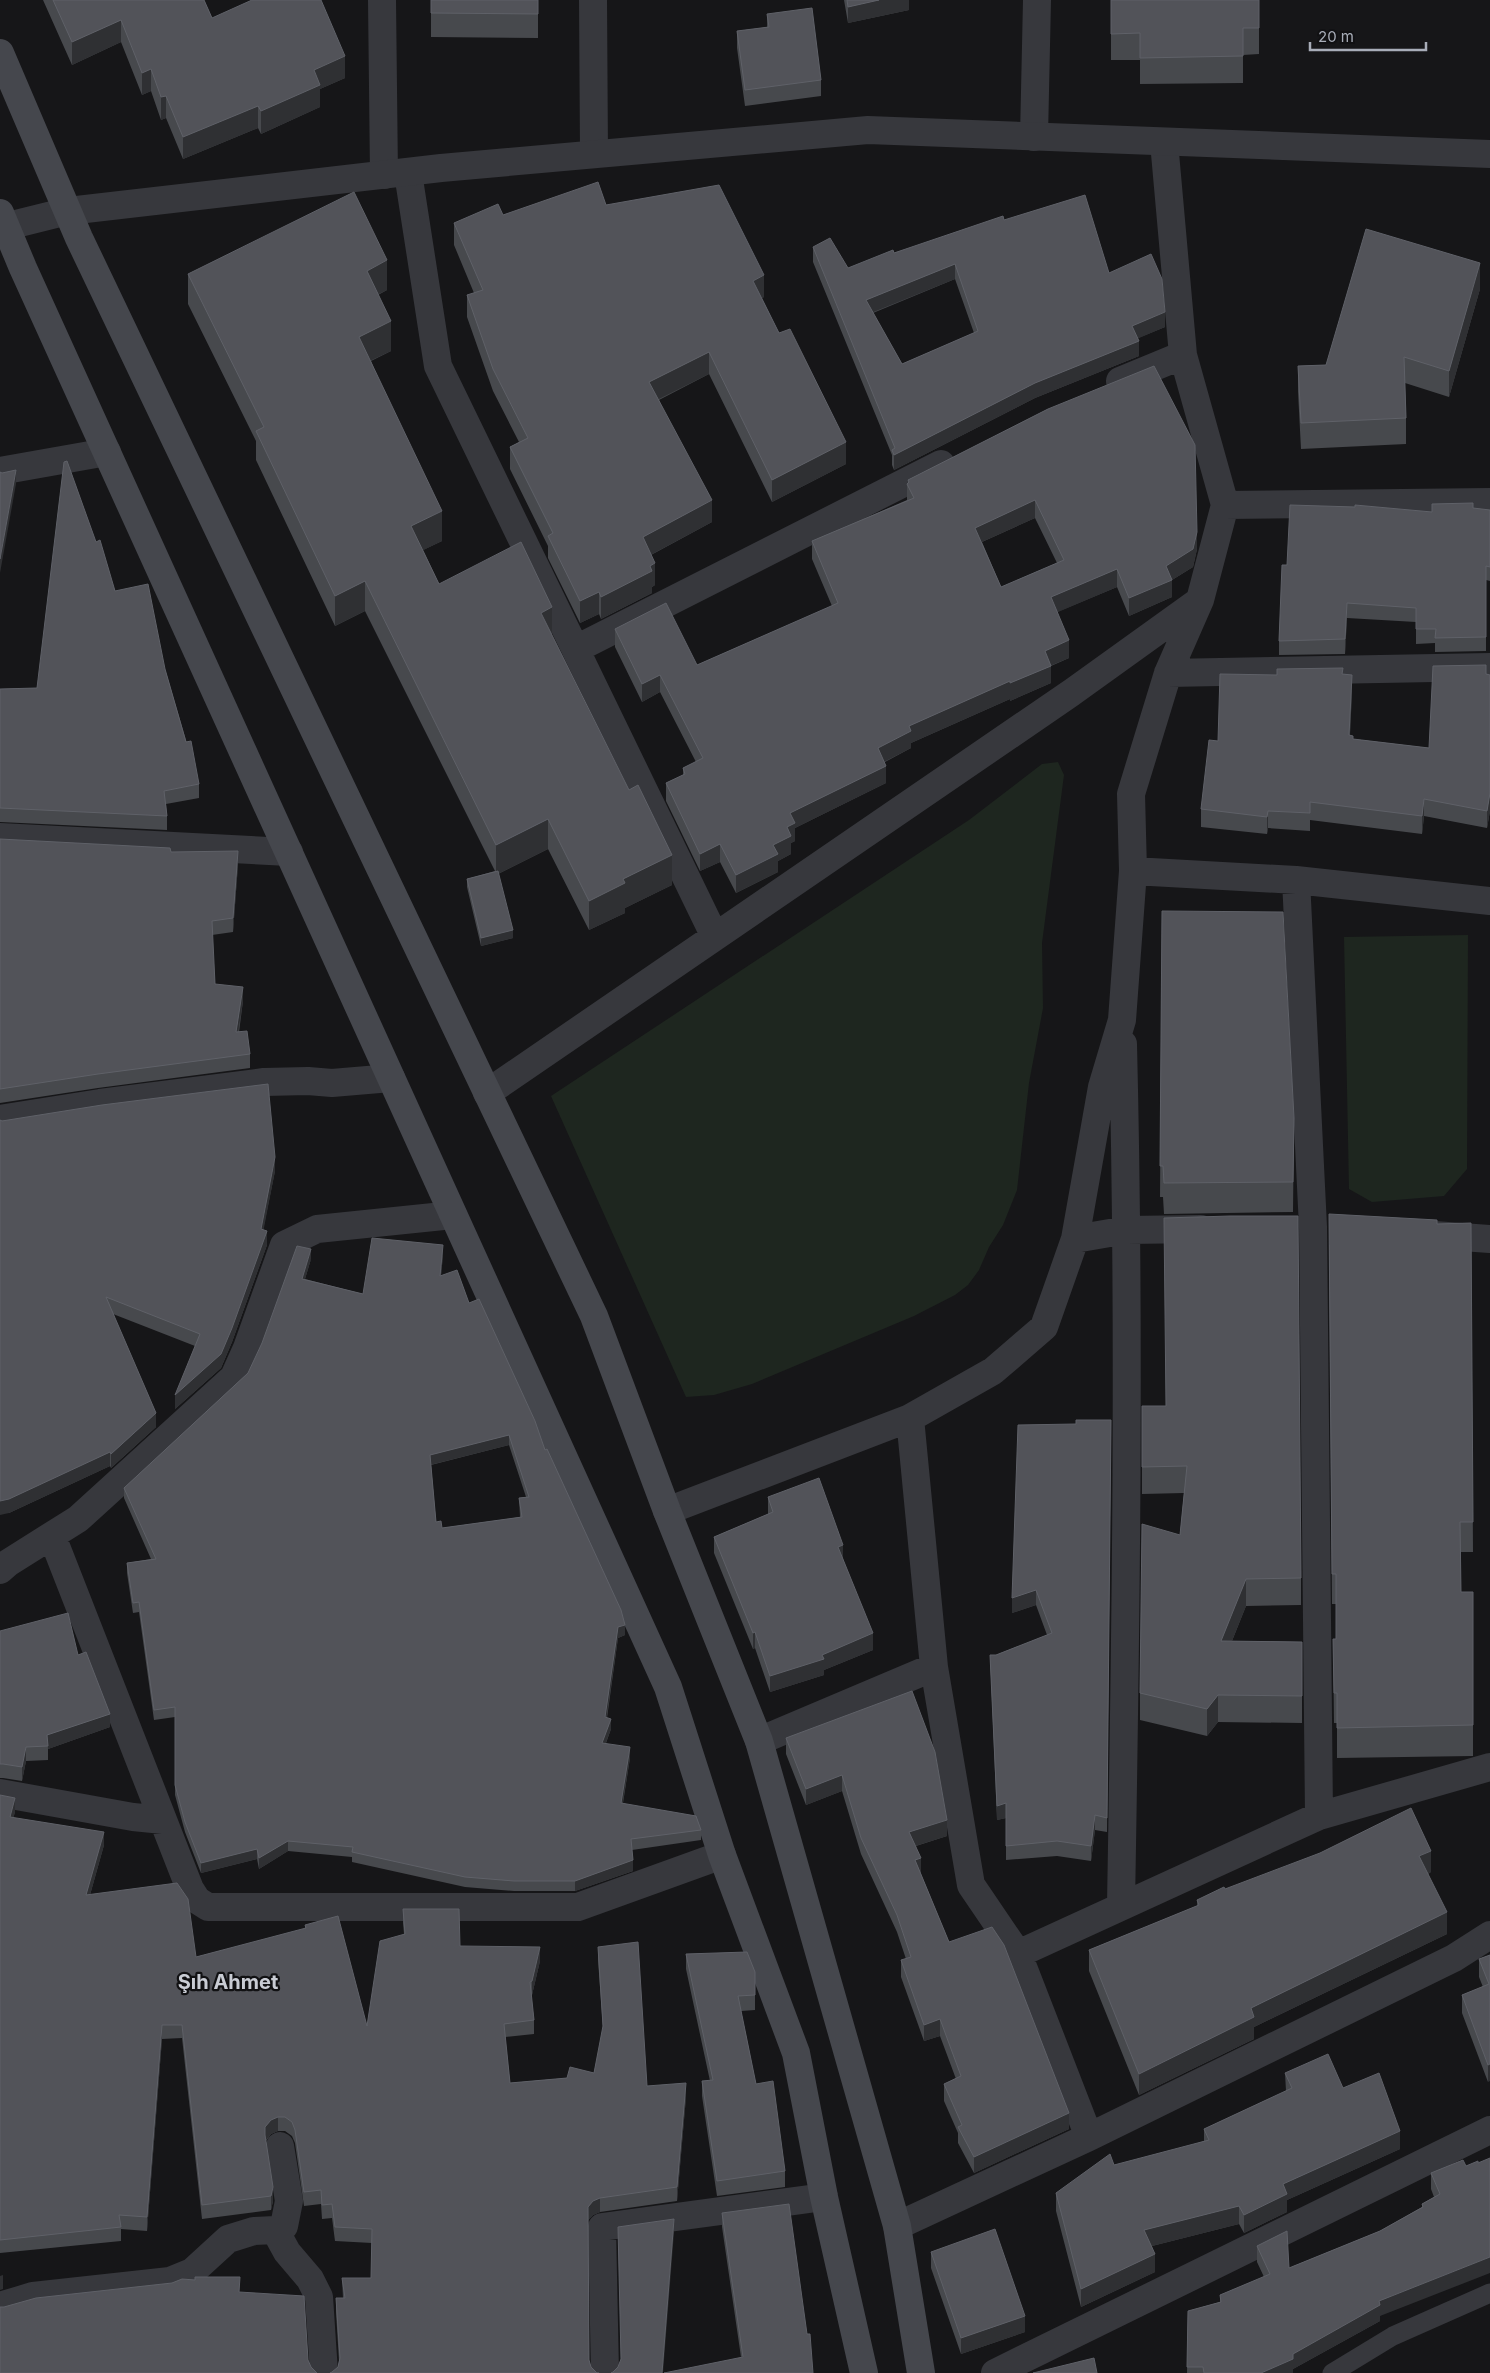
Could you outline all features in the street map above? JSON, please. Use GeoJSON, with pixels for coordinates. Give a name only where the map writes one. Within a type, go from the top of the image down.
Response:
{"type":"FeatureCollection","features":[{"type":"Feature","properties":{"kind":"main road"},"geometry":{"type":"LineString","coordinates":[[0,53],[68,211],[594,1316],[667,1511],[759,1741],[897,2226],[921,2373]]}},
{"type":"Feature","properties":{"kind":"main road"},"geometry":{"type":"LineString","coordinates":[[2,223],[668,1687],[722,1855],[796,2053],[824,2197],[864,2373]]}},
{"type":"Feature","properties":{"kind":"street"},"geometry":{"type":"LineString","coordinates":[[382,0],[396,174],[438,366],[715,937]]}},
{"type":"Feature","properties":{"kind":"street"},"geometry":{"type":"LineString","coordinates":[[593,0],[594,153]]}},
{"type":"Feature","properties":{"kind":"street"},"geometry":{"type":"LineString","coordinates":[[1034,137],[1037,0]]}},
{"type":"Feature","properties":{"kind":"street"},"geometry":{"type":"LineString","coordinates":[[2,223],[68,211],[396,174],[594,153],[868,130],[1490,154]]}},
{"type":"Feature","properties":{"kind":"street"},"geometry":{"type":"LineString","coordinates":[[1122,1905],[1127,1539],[1128,1230],[1122,1020],[1133,871],[1131,794],[1168,673],[1200,600],[1225,505],[1183,355],[1164,142]]}},
{"type":"Feature","properties":{"kind":"street"},"geometry":{"type":"LineString","coordinates":[[1095,391],[1183,355]]}},
{"type":"Feature","properties":{"kind":"street"},"geometry":{"type":"LineString","coordinates":[[0,471],[107,452]]}},
{"type":"Feature","properties":{"kind":"street"},"geometry":{"type":"LineString","coordinates":[[576,649],[963,453]]}},
{"type":"Feature","properties":{"kind":"street"},"geometry":{"type":"LineString","coordinates":[[1225,505],[1490,502]]}},
{"type":"Feature","properties":{"kind":"street"},"geometry":{"type":"LineString","coordinates":[[487,1093],[1135,648],[1200,600]]}},
{"type":"Feature","properties":{"kind":"street"},"geometry":{"type":"LineString","coordinates":[[1168,673],[1490,667]]}},
{"type":"Feature","properties":{"kind":"street"},"geometry":{"type":"LineString","coordinates":[[0,837],[289,852]]}},
{"type":"Feature","properties":{"kind":"street"},"geometry":{"type":"LineString","coordinates":[[1133,871],[1296,880],[1490,901]]}},
{"type":"Feature","properties":{"kind":"street"},"geometry":{"type":"LineString","coordinates":[[1296,880],[1313,1227],[1319,1816]]}},
{"type":"Feature","properties":{"kind":"street"},"geometry":{"type":"LineString","coordinates":[[667,1511],[910,1418],[994,1372],[1044,1327],[1075,1238],[1102,1087],[1122,1020]]}},
{"type":"Feature","properties":{"kind":"street"},"geometry":{"type":"LineString","coordinates":[[0,1120],[110,1102],[264,1082],[308,1081],[332,1083],[391,1078]]}},
{"type":"Feature","properties":{"kind":"street"},"geometry":{"type":"LineString","coordinates":[[3,1560],[52,1536],[78,1520],[234,1377],[247,1348],[284,1245],[317,1229],[453,1215]]}},
{"type":"Feature","properties":{"kind":"street"},"geometry":{"type":"LineString","coordinates":[[1075,1238],[1128,1230],[1225,1228]]}},
{"type":"Feature","properties":{"kind":"street"},"geometry":{"type":"LineString","coordinates":[[1284,1228],[1343,1229]]}},
{"type":"Feature","properties":{"kind":"street"},"geometry":{"type":"LineString","coordinates":[[1411,1234],[1490,1239]]}},
{"type":"Feature","properties":{"kind":"street"},"geometry":{"type":"LineString","coordinates":[[910,1418],[934,1667],[972,1885],[1018,1954],[1089,2137]]}},
{"type":"Feature","properties":{"kind":"street"},"geometry":{"type":"LineString","coordinates":[[52,1536],[190,1889],[197,1900],[208,1907],[578,1907],[722,1855]]}},
{"type":"Feature","properties":{"kind":"street"},"geometry":{"type":"LineString","coordinates":[[759,1741],[934,1667]]}},
{"type":"Feature","properties":{"kind":"street"},"geometry":{"type":"LineString","coordinates":[[1018,1954],[1319,1816],[1490,1767]]}},
{"type":"Feature","properties":{"kind":"street"},"geometry":{"type":"LineString","coordinates":[[0,1793],[133,1817],[163,1820]]}},
{"type":"Feature","properties":{"kind":"street"},"geometry":{"type":"LineString","coordinates":[[897,2226],[1089,2137],[1454,1958],[1490,1935]]}},
{"type":"Feature","properties":{"kind":"street"},"geometry":{"type":"LineString","coordinates":[[995,2373],[1490,2130]]}},
{"type":"Feature","properties":{"kind":"street"},"geometry":{"type":"LineString","coordinates":[[0,2306],[33,2296],[170,2281],[192,2272],[228,2239],[254,2231],[275,2230],[284,2226],[289,2201],[280,2146]]}},
{"type":"Feature","properties":{"kind":"street"},"geometry":{"type":"LineString","coordinates":[[605,2373],[602,2228],[824,2197]]}},
{"type":"Feature","properties":{"kind":"street"},"geometry":{"type":"LineString","coordinates":[[275,2230],[287,2252],[310,2279],[319,2297],[324,2373]]}},
{"type":"Feature","properties":{"kind":"lane"},"geometry":{"type":"LineString","coordinates":[[1332,2373],[1393,2336],[1490,2294]]}},
{"type":"Feature","properties":{"kind":"shaded area"},"geometry":{"type":"Polygon","coordinates":[[[1058,762],[1064,775],[1042,943],[1043,1008],[1029,1083],[1017,1190],[1003,1225],[989,1247],[979,1270],[968,1285],[955,1295],[914,1316],[752,1384],[714,1395],[686,1397],[551,1096],[969,820],[1042,764],[1058,762]]]}},
{"type":"Feature","properties":{"kind":"shaded area"},"geometry":{"type":"Polygon","coordinates":[[[1468,935],[1467,1169],[1444,1196],[1372,1202],[1349,1189],[1344,937],[1468,935]]]}},
{"type":"Feature","properties":{"kind":"building"},"geometry":{"type":"Polygon","coordinates":[[[53,0],[204,0],[212,18],[252,0],[321,0],[345,56],[314,70],[320,85],[261,111],[258,106],[183,137],[166,96],[161,97],[151,69],[142,73],[121,20],[72,42],[53,0]]]}},
{"type":"Feature","properties":{"kind":"building"},"geometry":{"type":"Polygon","coordinates":[[[431,0],[538,0],[538,14],[431,13],[431,0]]]}},
{"type":"Feature","properties":{"kind":"building"},"geometry":{"type":"Polygon","coordinates":[[[847,0],[879,0],[848,7],[847,0]]]}},
{"type":"Feature","properties":{"kind":"building"},"geometry":{"type":"Polygon","coordinates":[[[1111,0],[1259,0],[1259,28],[1243,28],[1243,56],[1140,58],[1140,33],[1111,34],[1111,0]]]}},
{"type":"Feature","properties":{"kind":"building"},"geometry":{"type":"Polygon","coordinates":[[[812,8],[821,80],[745,90],[737,31],[769,27],[767,14],[812,8]]]}},
{"type":"Feature","properties":{"kind":"building"},"geometry":{"type":"Polygon","coordinates":[[[598,182],[606,205],[719,185],[764,275],[753,281],[779,333],[790,329],[846,442],[772,480],[709,352],[649,382],[712,500],[643,537],[655,563],[650,566],[652,571],[601,597],[599,592],[580,601],[548,536],[553,533],[510,447],[528,438],[493,369],[467,295],[483,290],[454,223],[498,204],[503,215],[598,182]]]}},
{"type":"Feature","properties":{"kind":"building"},"geometry":{"type":"Polygon","coordinates":[[[354,192],[387,260],[367,271],[391,321],[359,337],[442,511],[411,526],[439,584],[521,542],[552,607],[541,613],[629,790],[638,785],[672,855],[623,879],[625,883],[589,901],[548,819],[496,845],[365,581],[335,596],[256,431],[264,427],[188,274],[354,192]]]}},
{"type":"Feature","properties":{"kind":"building"},"geometry":{"type":"Polygon","coordinates":[[[1085,195],[1109,273],[1151,254],[1162,279],[1165,312],[1132,326],[1139,341],[1035,383],[894,455],[892,450],[895,448],[813,247],[830,238],[848,268],[893,250],[894,253],[1003,216],[1004,220],[1085,195]],[[955,264],[866,300],[902,364],[978,331],[955,264]]]}},
{"type":"Feature","properties":{"kind":"building"},"geometry":{"type":"Polygon","coordinates":[[[1366,229],[1480,263],[1449,371],[1404,357],[1406,418],[1301,423],[1298,366],[1326,365],[1366,229]]]}},
{"type":"Feature","properties":{"kind":"building"},"geometry":{"type":"Polygon","coordinates":[[[1154,366],[1195,445],[1197,532],[1193,549],[1166,566],[1172,580],[1129,598],[1117,569],[1051,597],[1069,640],[1045,651],[1051,666],[1010,683],[1010,681],[909,726],[911,731],[878,748],[886,766],[790,813],[795,823],[787,827],[791,836],[773,845],[778,854],[736,875],[720,844],[700,854],[666,783],[685,774],[683,768],[703,758],[660,675],[642,684],[615,629],[666,603],[697,665],[838,603],[812,541],[914,498],[907,484],[908,480],[1048,409],[1154,366]],[[1035,500],[975,528],[1001,587],[1064,560],[1035,500]]]}},
{"type":"Feature","properties":{"kind":"building"},"geometry":{"type":"Polygon","coordinates":[[[67,461],[96,542],[100,540],[115,591],[148,584],[165,669],[186,742],[191,741],[199,784],[164,791],[167,816],[0,808],[0,689],[37,688],[64,462],[67,461]]]}},
{"type":"Feature","properties":{"kind":"building"},"geometry":{"type":"Polygon","coordinates":[[[16,470],[0,559],[0,472],[16,470]]]}},
{"type":"Feature","properties":{"kind":"building"},"geometry":{"type":"Polygon","coordinates":[[[1473,503],[1473,508],[1490,510],[1490,567],[1486,566],[1486,637],[1435,638],[1436,629],[1416,629],[1416,608],[1347,603],[1345,639],[1279,641],[1282,565],[1287,565],[1290,505],[1355,507],[1355,505],[1432,512],[1432,504],[1473,503]]]}},
{"type":"Feature","properties":{"kind":"building"},"geometry":{"type":"Polygon","coordinates":[[[1486,665],[1486,674],[1490,675],[1490,793],[1487,811],[1424,799],[1422,816],[1310,802],[1310,813],[1268,811],[1267,817],[1201,809],[1209,740],[1218,741],[1220,674],[1277,675],[1277,669],[1343,668],[1342,674],[1352,675],[1349,735],[1353,736],[1353,739],[1429,748],[1433,666],[1486,665]]]}},
{"type":"Feature","properties":{"kind":"building"},"geometry":{"type":"Polygon","coordinates":[[[0,839],[170,848],[171,852],[238,851],[233,918],[212,921],[215,984],[243,987],[236,1032],[247,1031],[250,1054],[0,1089],[0,839]]]}},
{"type":"Feature","properties":{"kind":"building"},"geometry":{"type":"Polygon","coordinates":[[[498,871],[513,930],[481,938],[467,879],[498,871]]]}},
{"type":"Feature","properties":{"kind":"building"},"geometry":{"type":"Polygon","coordinates":[[[1162,911],[1283,912],[1294,1118],[1293,1182],[1164,1183],[1163,1166],[1160,1166],[1162,911]]]}},
{"type":"Feature","properties":{"kind":"building"},"geometry":{"type":"Polygon","coordinates":[[[268,1084],[275,1157],[261,1229],[267,1231],[221,1354],[175,1395],[200,1334],[106,1297],[156,1413],[111,1454],[110,1452],[9,1499],[0,1501],[0,1120],[268,1084]]]}},
{"type":"Feature","properties":{"kind":"building"},"geometry":{"type":"Polygon","coordinates":[[[1329,1214],[1437,1220],[1437,1224],[1471,1223],[1473,1522],[1460,1522],[1461,1592],[1473,1592],[1473,1725],[1337,1728],[1337,1693],[1334,1693],[1333,1639],[1336,1639],[1336,1574],[1332,1574],[1329,1214]]]}},
{"type":"Feature","properties":{"kind":"building"},"geometry":{"type":"Polygon","coordinates":[[[1298,1216],[1301,1578],[1246,1579],[1221,1641],[1302,1642],[1302,1696],[1218,1695],[1207,1709],[1140,1693],[1142,1524],[1180,1535],[1187,1466],[1142,1467],[1142,1406],[1166,1406],[1164,1218],[1298,1216]]]}},
{"type":"Feature","properties":{"kind":"building"},"geometry":{"type":"Polygon","coordinates":[[[372,1238],[443,1245],[440,1276],[457,1270],[469,1303],[479,1299],[535,1421],[545,1450],[547,1449],[621,1610],[625,1625],[618,1627],[605,1717],[611,1719],[602,1743],[630,1747],[621,1803],[696,1816],[701,1830],[631,1839],[633,1860],[575,1881],[514,1881],[465,1877],[352,1852],[353,1847],[288,1841],[259,1858],[257,1849],[201,1863],[185,1822],[175,1785],[175,1707],[154,1710],[139,1602],[133,1603],[127,1563],[156,1559],[124,1488],[248,1373],[262,1343],[297,1246],[311,1249],[302,1279],[363,1294],[372,1238]],[[509,1435],[430,1455],[436,1522],[441,1521],[442,1528],[522,1517],[519,1498],[529,1497],[509,1435]]]}},
{"type":"Feature","properties":{"kind":"building"},"geometry":{"type":"Polygon","coordinates":[[[1076,1420],[1111,1420],[1107,1818],[1095,1815],[1091,1846],[1057,1841],[1006,1846],[1006,1803],[997,1806],[990,1655],[996,1655],[1052,1633],[1036,1590],[1012,1598],[1018,1425],[1076,1424],[1076,1420]]]}},
{"type":"Feature","properties":{"kind":"building"},"geometry":{"type":"Polygon","coordinates":[[[819,1478],[843,1545],[838,1547],[873,1633],[822,1655],[824,1659],[770,1676],[755,1632],[753,1633],[714,1537],[773,1512],[768,1497],[819,1478]]]}},
{"type":"Feature","properties":{"kind":"building"},"geometry":{"type":"Polygon","coordinates":[[[68,1613],[78,1655],[86,1652],[110,1714],[47,1735],[48,1746],[26,1747],[22,1767],[0,1764],[0,1631],[68,1613]]]}},
{"type":"Feature","properties":{"kind":"building"},"geometry":{"type":"Polygon","coordinates":[[[912,1691],[935,1752],[947,1820],[909,1832],[921,1858],[915,1860],[949,1942],[992,1927],[1004,1945],[1069,2113],[974,2157],[958,2127],[962,2125],[944,2084],[961,2076],[940,2019],[924,2025],[901,1960],[911,1957],[897,1915],[861,1838],[842,1775],[806,1789],[786,1738],[912,1691]]]}},
{"type":"Feature","properties":{"kind":"building"},"geometry":{"type":"Polygon","coordinates":[[[0,1795],[15,1798],[10,1817],[104,1832],[86,1895],[177,1883],[188,1899],[196,1957],[306,1928],[305,1925],[338,1916],[367,2026],[380,1941],[405,1934],[403,1909],[459,1909],[460,1946],[540,1947],[532,1981],[530,1982],[534,2020],[504,2024],[510,2083],[567,2078],[570,2067],[594,2073],[603,2026],[598,1947],[638,1942],[647,2086],[686,2083],[677,2187],[600,2198],[593,2201],[588,2207],[589,2360],[591,2367],[597,2373],[330,2373],[338,2367],[340,2358],[336,2298],[345,2298],[342,2278],[371,2278],[372,2229],[335,2227],[332,2204],[322,2205],[321,2190],[304,2192],[295,2130],[292,2122],[285,2117],[271,2120],[265,2127],[273,2187],[271,2196],[202,2205],[182,2025],[162,2025],[147,2217],[119,2215],[121,2227],[0,2240],[0,1795]]]}},
{"type":"Feature","properties":{"kind":"building"},"geometry":{"type":"Polygon","coordinates":[[[1411,1808],[1431,1851],[1419,1856],[1447,1912],[1251,2008],[1254,2017],[1139,2074],[1089,1950],[1199,1905],[1197,1900],[1224,1887],[1225,1889],[1320,1853],[1411,1808]]]}},
{"type":"Feature","properties":{"kind":"building"},"geometry":{"type":"Polygon","coordinates":[[[747,1952],[755,1972],[755,1995],[738,1996],[756,2084],[773,2081],[785,2171],[717,2181],[702,2081],[713,2080],[686,1954],[747,1952]]]}},
{"type":"Feature","properties":{"kind":"building"},"geometry":{"type":"Polygon","coordinates":[[[1490,1955],[1490,2064],[1488,2065],[1462,1995],[1489,1984],[1479,1959],[1490,1955]]]}},
{"type":"Feature","properties":{"kind":"building"},"geometry":{"type":"Polygon","coordinates":[[[1328,2054],[1343,2088],[1379,2073],[1400,2131],[1283,2184],[1287,2194],[1244,2215],[1239,2206],[1144,2230],[1155,2254],[1081,2289],[1056,2193],[1110,2154],[1114,2165],[1209,2140],[1204,2129],[1292,2088],[1285,2073],[1328,2054]]]}},
{"type":"Feature","properties":{"kind":"building"},"geometry":{"type":"Polygon","coordinates":[[[1490,2158],[1490,2257],[1379,2301],[1380,2305],[1293,2354],[1293,2359],[1261,2373],[1204,2373],[1203,2367],[1187,2367],[1188,2311],[1221,2302],[1220,2295],[1270,2274],[1257,2246],[1287,2231],[1289,2268],[1380,2231],[1423,2207],[1422,2204],[1440,2194],[1431,2173],[1463,2160],[1466,2166],[1490,2158]]]}},
{"type":"Feature","properties":{"kind":"building"},"geometry":{"type":"Polygon","coordinates":[[[789,2204],[807,2334],[810,2334],[813,2373],[664,2373],[743,2357],[722,2213],[789,2204]]]}},
{"type":"Feature","properties":{"kind":"building"},"geometry":{"type":"Polygon","coordinates":[[[674,2219],[662,2373],[611,2373],[618,2367],[621,2359],[618,2227],[674,2219]]]}},
{"type":"Feature","properties":{"kind":"building"},"geometry":{"type":"Polygon","coordinates":[[[995,2229],[1025,2316],[961,2338],[931,2252],[995,2229]]]}},
{"type":"Feature","properties":{"kind":"building"},"geometry":{"type":"Polygon","coordinates":[[[195,2277],[240,2277],[239,2292],[304,2296],[308,2360],[311,2367],[317,2373],[0,2373],[0,2307],[36,2298],[172,2283],[182,2279],[195,2280],[195,2277]]]}},
{"type":"Feature","properties":{"kind":"building"},"geometry":{"type":"Polygon","coordinates":[[[1094,2358],[1097,2373],[1033,2373],[1094,2358]]]}},
{"type":"Feature","properties":{"kind":"district","name":"Şıh Ahmet"},"geometry":{"type":"Point","coordinates":[228,1982]}}]}
